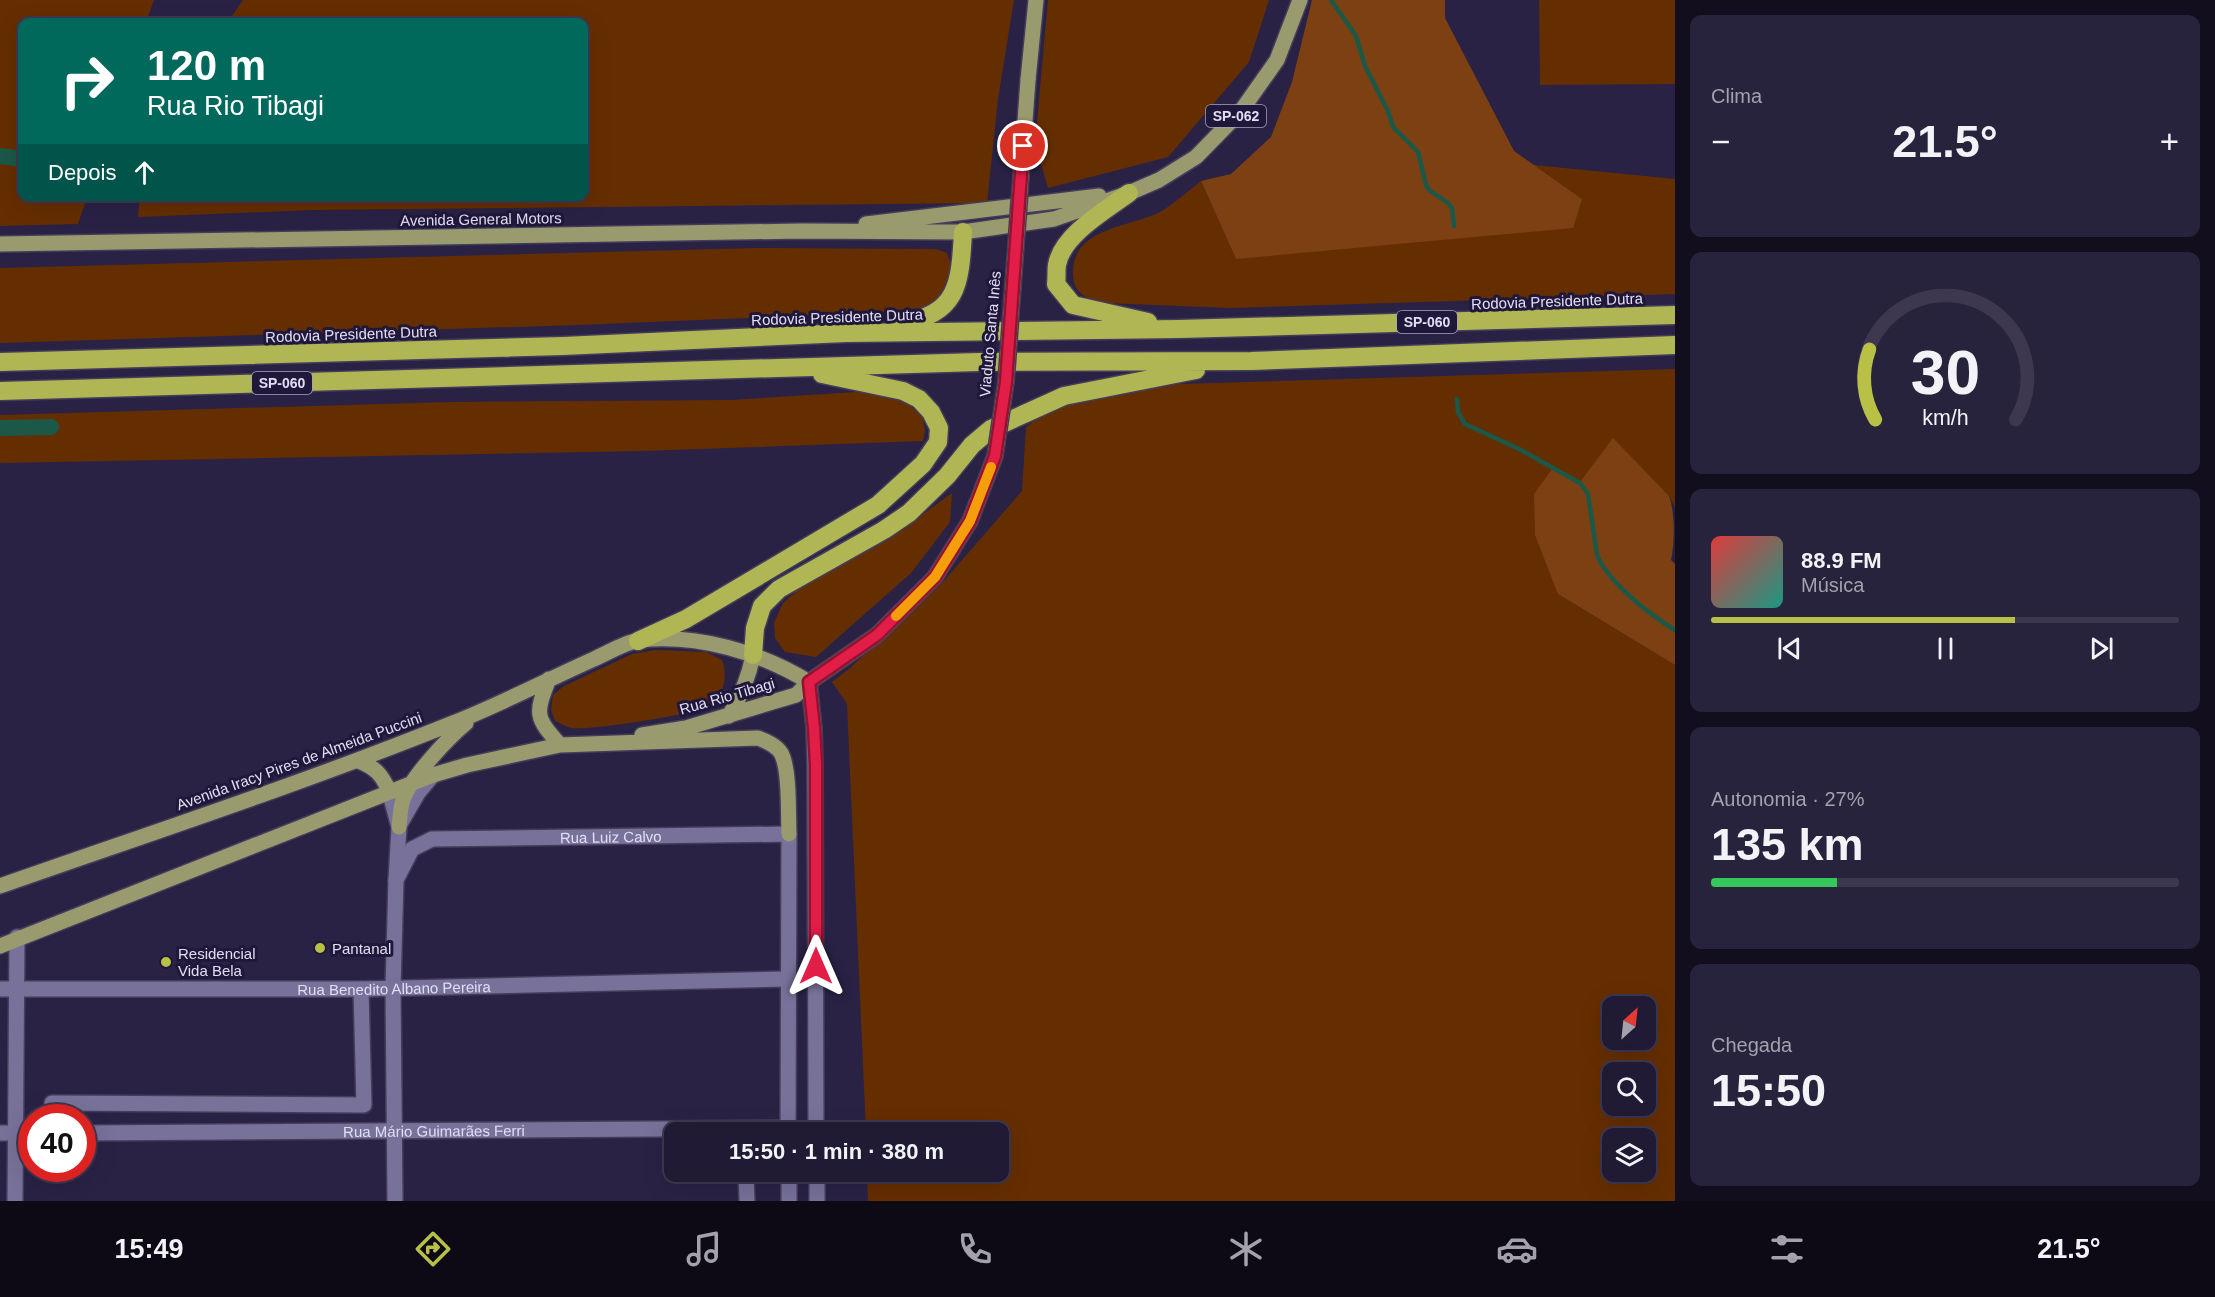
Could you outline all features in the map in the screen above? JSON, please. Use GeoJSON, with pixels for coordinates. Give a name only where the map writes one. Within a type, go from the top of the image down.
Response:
{"type":"FeatureCollection","features":[{"type":"Feature","properties":{"kind":"highway"},"geometry":{"type":"LineString","coordinates":[[1129,193],[1082,228],[1064,247],[1057,264],[1056,284],[1074,305],[1179,329]]}},
{"type":"Feature","properties":{"kind":"highway"},"geometry":{"type":"LineString","coordinates":[[846,333],[919,321],[939,311],[952,294],[955,285],[963,232]]}},
{"type":"Feature","properties":{"kind":"highway","name":"Rodovia Presidente Dutra"},"geometry":{"type":"LineString","coordinates":[[0,362],[563,346],[846,333],[1179,329],[1675,315]]}},
{"type":"Feature","properties":{"kind":"highway","name":"SP-060"},"geometry":{"type":"LineString","coordinates":[[0,391],[979,362],[1251,361],[1675,345]]}},
{"type":"Feature","properties":{"kind":"highway"},"geometry":{"type":"LineString","coordinates":[[753,655],[755,628],[762,606],[779,589],[884,530],[909,513],[947,476],[972,445],[991,429],[1064,396],[1136,380],[1251,361]]}},
{"type":"Feature","properties":{"kind":"highway"},"geometry":{"type":"LineString","coordinates":[[638,640],[686,619],[878,505],[923,464],[938,442],[939,428],[932,412],[919,399],[903,391],[796,368]]}},
{"type":"Feature","properties":{"kind":"main road","name":"Viaduto Santa Inês"},"geometry":{"type":"LineString","coordinates":[[935,577],[970,521],[995,456],[1006,382],[1036,0]]}},
{"type":"Feature","properties":{"kind":"main road","name":"SP-062"},"geometry":{"type":"LineString","coordinates":[[963,232],[1054,219],[1159,180],[1196,157],[1241,111],[1277,60],[1300,0]]}},
{"type":"Feature","properties":{"kind":"main road"},"geometry":{"type":"LineString","coordinates":[[801,231],[1129,193]]}},
{"type":"Feature","properties":{"kind":"main road"},"geometry":{"type":"LineString","coordinates":[[963,232],[976,218],[991,209]]}},
{"type":"Feature","properties":{"kind":"main road","name":"Avenida General Motors"},"geometry":{"type":"LineString","coordinates":[[0,244],[801,231],[963,232]]}},
{"type":"Feature","properties":{"kind":"main road","name":"Rua Rio Tibagi"},"geometry":{"type":"LineString","coordinates":[[595,744],[686,728],[796,695],[809,682],[877,635],[935,577]]}},
{"type":"Feature","properties":{"kind":"main road"},"geometry":{"type":"LineString","coordinates":[[638,640],[693,640],[753,655],[784,666],[809,682]]}},
{"type":"Feature","properties":{"kind":"main road","name":"Avenida Iracy Pires de Almeida Puccini"},"geometry":{"type":"LineString","coordinates":[[0,886],[359,761],[478,713],[638,640]]}},
{"type":"Feature","properties":{"kind":"main road"},"geometry":{"type":"LineString","coordinates":[[729,716],[739,700],[749,675],[753,655]]}},
{"type":"Feature","properties":{"kind":"main road"},"geometry":{"type":"LineString","coordinates":[[549,679],[538,705],[540,720],[560,745]]}},
{"type":"Feature","properties":{"kind":"main road"},"geometry":{"type":"LineString","coordinates":[[399,827],[402,802],[412,783],[453,733],[478,713]]}},
{"type":"Feature","properties":{"kind":"main road"},"geometry":{"type":"LineString","coordinates":[[0,946],[17,937],[433,775],[467,765],[560,745],[758,738],[771,743],[781,753],[786,768],[789,834]]}},
{"type":"Feature","properties":{"kind":"main road"},"geometry":{"type":"LineString","coordinates":[[359,761],[372,766],[381,774],[389,791]]}},
{"type":"Feature","properties":{"kind":"street"},"geometry":{"type":"LineString","coordinates":[[809,682],[816,764],[816,1122]]}},
{"type":"Feature","properties":{"kind":"street"},"geometry":{"type":"LineString","coordinates":[[399,827],[407,809],[433,775]]}},
{"type":"Feature","properties":{"kind":"street"},"geometry":{"type":"LineString","coordinates":[[389,791],[399,827],[393,988],[395,1201]]}},
{"type":"Feature","properties":{"kind":"street"},"geometry":{"type":"LineString","coordinates":[[788,1122],[789,834]]}},
{"type":"Feature","properties":{"kind":"street","name":"Rua Luiz Calvo"},"geometry":{"type":"LineString","coordinates":[[396,879],[412,849],[432,839],[789,834]]}},
{"type":"Feature","properties":{"kind":"street"},"geometry":{"type":"LineString","coordinates":[[15,1201],[7,1133],[8,990],[17,937]]}},
{"type":"Feature","properties":{"kind":"street","name":"Rua Benedito Albano Pereira"},"geometry":{"type":"LineString","coordinates":[[8,990],[362,989],[788,979]]}},
{"type":"Feature","properties":{"kind":"street"},"geometry":{"type":"LineString","coordinates":[[52,1103],[364,1105],[362,989]]}},
{"type":"Feature","properties":{"kind":"street","name":"Rua Mário Guimarães Ferri"},"geometry":{"type":"LineString","coordinates":[[96,1133],[664,1130]]}},
{"type":"Feature","properties":{"kind":"street"},"geometry":{"type":"LineString","coordinates":[[746,1182],[747,1201]]}},
{"type":"Feature","properties":{"kind":"street"},"geometry":{"type":"LineString","coordinates":[[789,1182],[789,1201]]}},
{"type":"Feature","properties":{"kind":"street"},"geometry":{"type":"LineString","coordinates":[[817,1182],[817,1201]]}},
{"type":"Feature","properties":{"kind":"shaded area"},"geometry":{"type":"Polygon","coordinates":[[[0,0],[154,0],[147,18],[18,18],[18,201],[86,201],[78,224],[0,226],[0,0]]]}},
{"type":"Feature","properties":{"kind":"shaded area"},"geometry":{"type":"Polygon","coordinates":[[[243,0],[1014,0],[998,99],[987,203],[314,210],[138,217],[140,201],[588,201],[588,18],[231,18],[243,0]]]}},
{"type":"Feature","properties":{"kind":"shaded area"},"geometry":{"type":"Polygon","coordinates":[[[1048,0],[1269,0],[1249,62],[1168,157],[1048,188],[1035,144],[1048,0]]]}},
{"type":"Feature","properties":{"kind":"shaded area"},"geometry":{"type":"Polygon","coordinates":[[[1312,0],[1445,0],[1445,18],[1514,151],[1582,199],[1573,228],[1236,259],[1201,181],[1231,174],[1271,137],[1292,82],[1312,0]]]}},
{"type":"Feature","properties":{"kind":"shaded area"},"geometry":{"type":"Polygon","coordinates":[[[1539,0],[1675,0],[1675,84],[1540,85],[1539,0]]]}},
{"type":"Feature","properties":{"kind":"shaded area"},"geometry":{"type":"Polygon","coordinates":[[[1534,165],[1675,179],[1675,294],[1230,308],[1104,303],[1082,295],[1074,282],[1075,259],[1081,247],[1091,238],[1160,212],[1201,181],[1236,259],[1582,199],[1534,165]]]}},
{"type":"Feature","properties":{"kind":"shaded area"},"geometry":{"type":"Polygon","coordinates":[[[756,248],[935,249],[947,253],[953,270],[950,290],[929,307],[886,312],[578,325],[0,343],[0,268],[756,248]]]}},
{"type":"Feature","properties":{"kind":"shaded area"},"geometry":{"type":"Polygon","coordinates":[[[1675,369],[1675,507],[1669,496],[1558,594],[1675,665],[1675,1201],[868,1201],[867,1182],[1009,1182],[1009,1122],[866,1122],[847,704],[832,682],[943,582],[1022,491],[1026,427],[1041,416],[1072,402],[1178,384],[1675,369]]]}},
{"type":"Feature","properties":{"kind":"shaded area"},"geometry":{"type":"Polygon","coordinates":[[[856,392],[899,397],[922,416],[925,430],[923,441],[642,451],[0,463],[0,415],[451,402],[731,400],[856,392]]]}},
{"type":"Feature","properties":{"kind":"shaded area"},"geometry":{"type":"Polygon","coordinates":[[[1613,438],[1669,496],[1671,503],[1674,527],[1671,560],[1675,564],[1675,665],[1558,594],[1535,535],[1534,494],[1553,468],[1580,482],[1613,438]]]}},
{"type":"Feature","properties":{"kind":"shaded area"},"geometry":{"type":"Polygon","coordinates":[[[952,493],[950,522],[911,573],[816,657],[785,652],[775,638],[774,623],[783,603],[799,589],[889,539],[952,493]]]}},
{"type":"Feature","properties":{"kind":"shaded area"},"geometry":{"type":"Polygon","coordinates":[[[656,650],[706,652],[722,660],[725,673],[723,685],[714,702],[709,706],[685,713],[598,727],[570,727],[555,721],[551,710],[553,695],[564,686],[632,654],[656,650]]]}},
{"type":"Feature","properties":{"kind":"waterway"},"geometry":{"type":"LineString","coordinates":[[1331,0],[1356,36],[1365,66],[1388,111],[1393,127],[1418,152],[1426,185],[1452,208],[1454,226]]}},
{"type":"Feature","properties":{"kind":"waterway"},"geometry":{"type":"LineString","coordinates":[[0,156],[18,158]]}},
{"type":"Feature","properties":{"kind":"waterway"},"geometry":{"type":"LineString","coordinates":[[1457,399],[1458,412],[1465,424],[1519,449],[1580,483],[1588,494],[1597,555],[1602,565],[1631,597],[1675,630]]}},
{"type":"Feature","properties":{"kind":"waterway"},"geometry":{"type":"LineString","coordinates":[[0,428],[51,427]]}},
{"type":"Feature","properties":{"kind":"slow traffic"},"geometry":{"type":"LineString","coordinates":[[896,616],[935,577],[970,521],[991,467]]}},
{"type":"Feature","properties":{"kind":"place","name":"Pantanal"},"geometry":{"type":"Point","coordinates":[320,948]}},
{"type":"Feature","properties":{"kind":"place","name":"Residencial Vida Bela"},"geometry":{"type":"Point","coordinates":[166,962]}},
{"type":"Feature","properties":{"kind":"route"},"geometry":{"type":"LineString","coordinates":[[816,966],[816,764],[809,682],[877,635],[935,577],[970,521],[995,456],[1006,382],[1023,146]]}}]}
